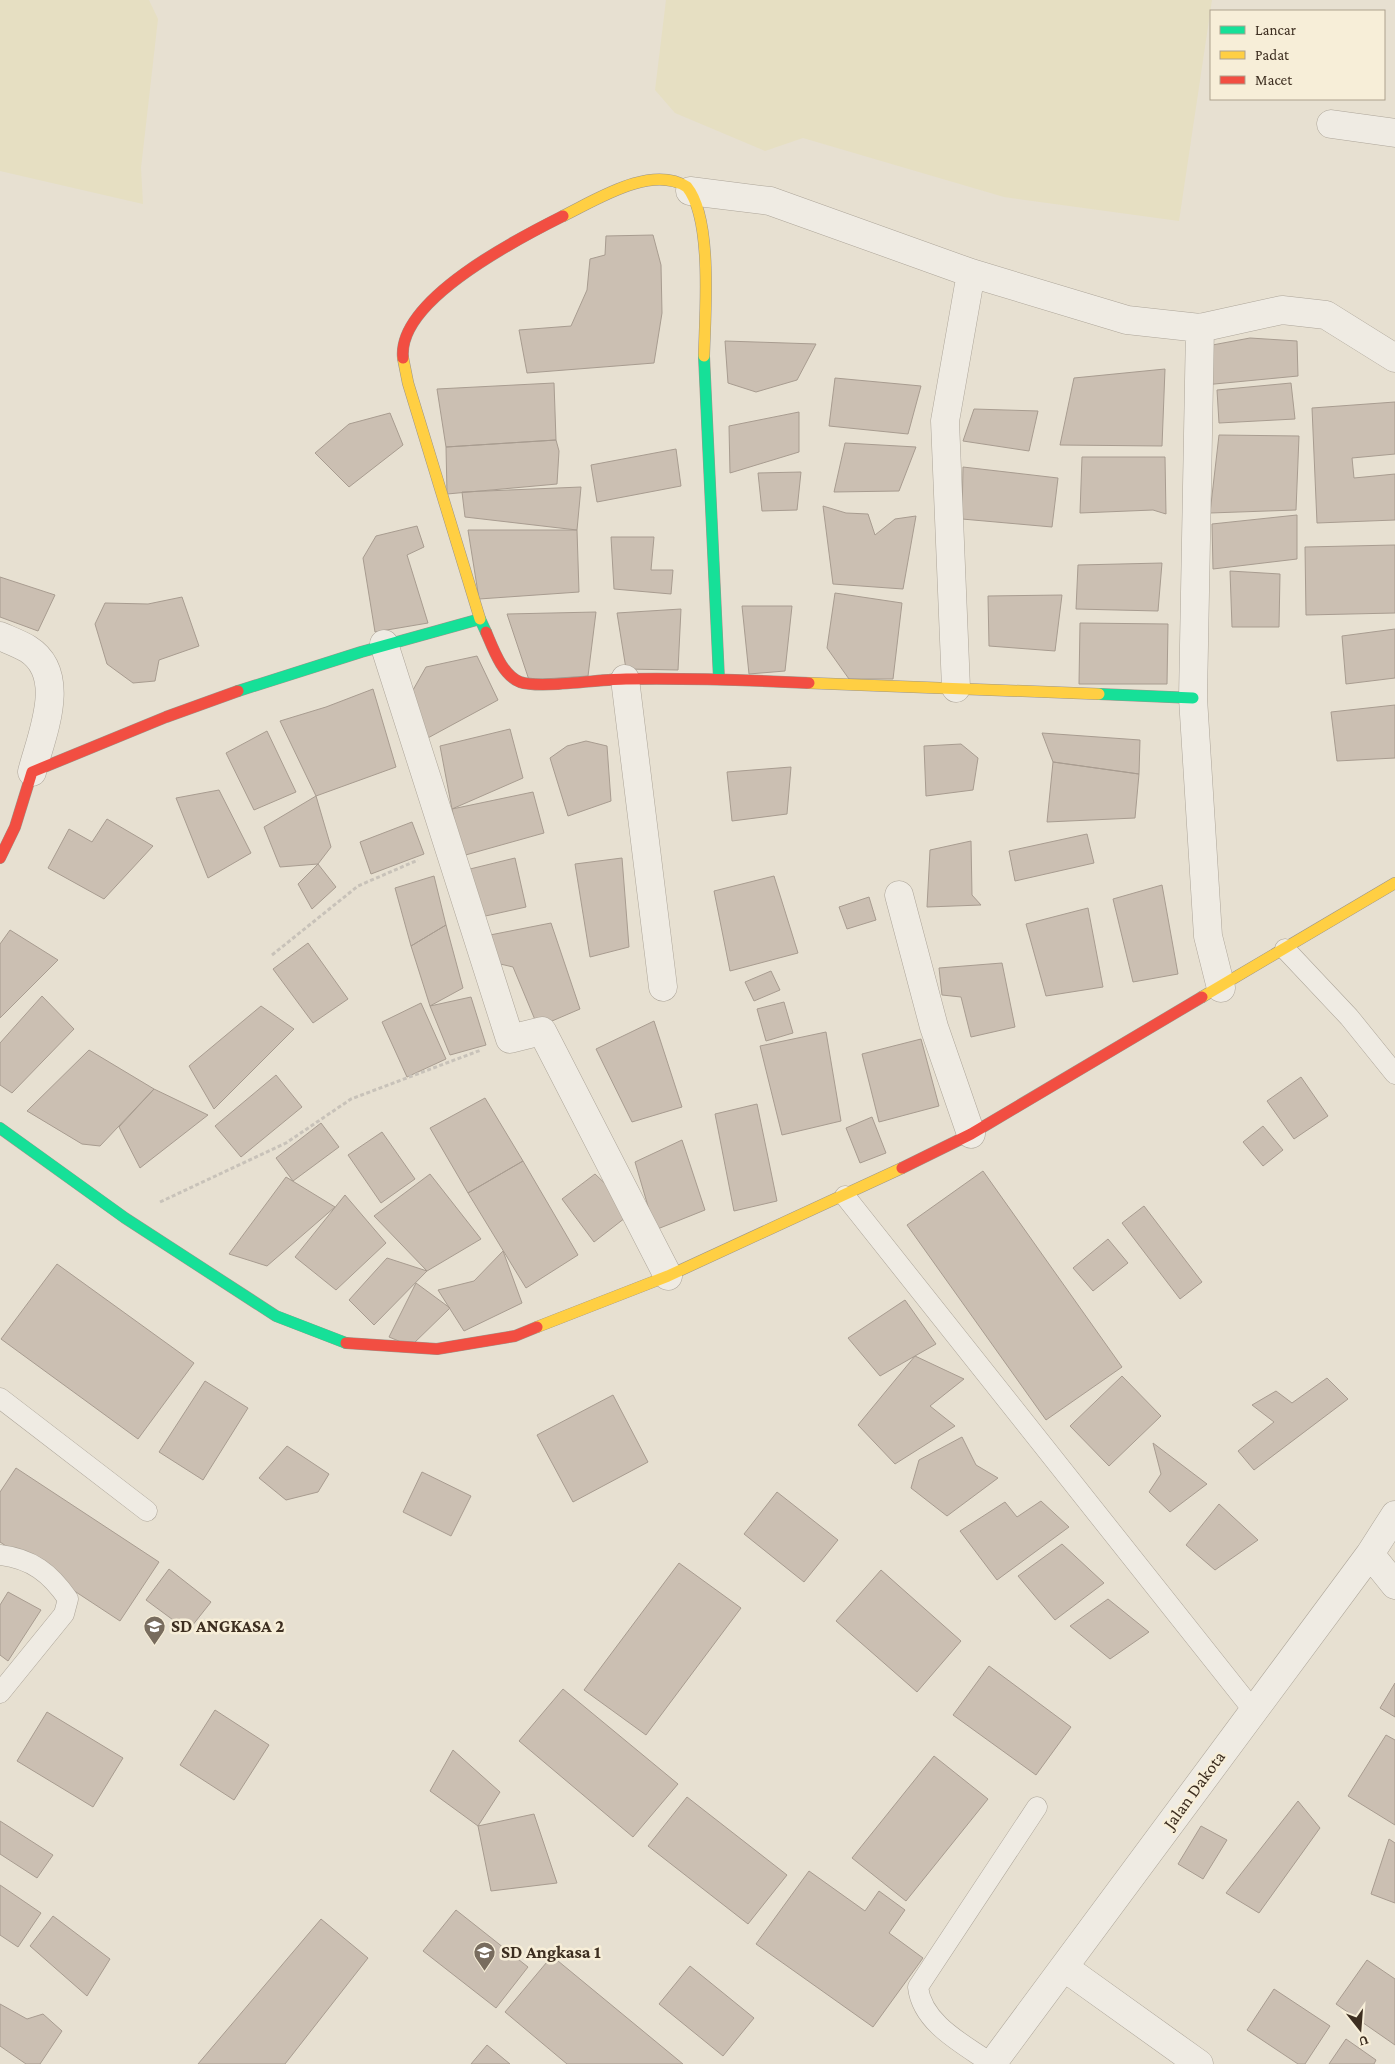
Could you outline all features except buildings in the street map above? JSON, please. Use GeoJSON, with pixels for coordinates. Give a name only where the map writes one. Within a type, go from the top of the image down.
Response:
{"type":"FeatureCollection","features":[{"type":"Feature","properties":{"kind":"street"},"geometry":{"type":"LineString","coordinates":[[1331,124],[1395,133]]}},
{"type":"Feature","properties":{"kind":"street"},"geometry":{"type":"LineString","coordinates":[[1193,698],[719,679],[625,679],[542,684],[520,682],[509,675],[480,619],[408,383],[402,351],[404,339],[415,321],[434,300],[466,273],[533,229],[638,181],[657,178],[676,181],[690,190],[770,201],[972,273],[1128,320],[1200,328],[1282,310],[1326,315],[1395,358]]}},
{"type":"Feature","properties":{"kind":"street"},"geometry":{"type":"LineString","coordinates":[[690,190],[698,211],[703,238],[703,374],[719,679]]}},
{"type":"Feature","properties":{"kind":"street"},"geometry":{"type":"LineString","coordinates":[[956,688],[945,421],[972,273]]}},
{"type":"Feature","properties":{"kind":"street"},"geometry":{"type":"LineString","coordinates":[[1200,328],[1193,698],[1208,936],[1220,988]]}},
{"type":"Feature","properties":{"kind":"street"},"geometry":{"type":"LineString","coordinates":[[32,772],[167,717],[384,644],[480,619]]}},
{"type":"Feature","properties":{"kind":"street"},"geometry":{"type":"LineString","coordinates":[[0,636],[28,649],[39,658],[46,672],[50,687],[49,706],[32,772],[15,827],[0,858]]}},
{"type":"Feature","properties":{"kind":"street"},"geometry":{"type":"LineString","coordinates":[[384,644],[510,1039],[542,1031],[668,1276]]}},
{"type":"Feature","properties":{"kind":"street"},"geometry":{"type":"LineString","coordinates":[[625,679],[663,987]]}},
{"type":"Feature","properties":{"kind":"street"},"geometry":{"type":"LineString","coordinates":[[0,1128],[124,1218],[276,1316],[348,1344],[437,1349],[515,1336],[668,1276],[844,1196],[971,1134],[1395,883]]}},
{"type":"Feature","properties":{"kind":"street"},"geometry":{"type":"LineString","coordinates":[[899,895],[934,1027],[971,1134]]}},
{"type":"Feature","properties":{"kind":"street","name":"Jalan Dakota"},"geometry":{"type":"LineString","coordinates":[[992,2064],[1370,1554],[1395,1515]]}},
{"type":"Feature","properties":{"kind":"street"},"geometry":{"type":"LineString","coordinates":[[1370,1554],[1395,1585]]}},
{"type":"Feature","properties":{"kind":"street"},"geometry":{"type":"LineString","coordinates":[[1065,1968],[1199,2064]]}},
{"type":"Feature","properties":{"kind":"lane"},"geometry":{"type":"LineString","coordinates":[[1285,949],[1349,1017],[1395,1074]]}},
{"type":"Feature","properties":{"kind":"lane"},"geometry":{"type":"LineString","coordinates":[[844,1196],[1253,1710]]}},
{"type":"Feature","properties":{"kind":"lane"},"geometry":{"type":"LineString","coordinates":[[0,1398],[147,1511]]}},
{"type":"Feature","properties":{"kind":"lane"},"geometry":{"type":"LineString","coordinates":[[0,1555],[22,1558],[56,1581],[68,1599],[64,1614],[0,1693]]}},
{"type":"Feature","properties":{"kind":"lane"},"geometry":{"type":"LineString","coordinates":[[992,2064],[950,2035],[923,2009],[918,1988],[1037,1807]]}},
{"type":"Feature","properties":{"kind":"path"},"geometry":{"type":"LineString","coordinates":[[272,955],[358,886],[394,869],[450,849]]}},
{"type":"Feature","properties":{"kind":"path"},"geometry":{"type":"LineString","coordinates":[[124,1218],[286,1142],[351,1099],[510,1039]]}},
{"type":"Feature","properties":{"kind":"shaded area"},"geometry":{"type":"Polygon","coordinates":[[[0,0],[149,0],[158,19],[141,168],[143,204],[0,171],[0,0]]]}},
{"type":"Feature","properties":{"kind":"shaded area"},"geometry":{"type":"Polygon","coordinates":[[[666,0],[1212,0],[1179,221],[1004,197],[803,138],[765,151],[675,113],[655,90],[666,0]]]}},
{"type":"Feature","properties":{"kind":"traffic: fast"},"geometry":{"type":"LineString","coordinates":[[704,356],[719,679]]}},
{"type":"Feature","properties":{"kind":"traffic: fast"},"geometry":{"type":"LineString","coordinates":[[238,691],[361,652],[480,619],[486,632]]}},
{"type":"Feature","properties":{"kind":"traffic: fast"},"geometry":{"type":"LineString","coordinates":[[1099,694],[1193,698]]}},
{"type":"Feature","properties":{"kind":"traffic: fast"},"geometry":{"type":"LineString","coordinates":[[0,1128],[125,1218],[276,1316],[346,1343]]}},
{"type":"Feature","properties":{"kind":"traffic: slow"},"geometry":{"type":"LineString","coordinates":[[563,216],[607,194],[641,182],[673,181],[687,187],[695,202],[701,221],[704,243],[706,268],[704,356]]}},
{"type":"Feature","properties":{"kind":"traffic: slow"},"geometry":{"type":"LineString","coordinates":[[403,358],[408,383],[480,619]]}},
{"type":"Feature","properties":{"kind":"traffic: slow"},"geometry":{"type":"LineString","coordinates":[[809,683],[1099,694]]}},
{"type":"Feature","properties":{"kind":"traffic: slow"},"geometry":{"type":"LineString","coordinates":[[1202,997],[1395,883]]}},
{"type":"Feature","properties":{"kind":"traffic: slow"},"geometry":{"type":"LineString","coordinates":[[537,1327],[668,1276],[902,1168]]}},
{"type":"Feature","properties":{"kind":"traffic: jam"},"geometry":{"type":"LineString","coordinates":[[403,358],[406,336],[419,314],[439,293],[491,255],[563,216]]}},
{"type":"Feature","properties":{"kind":"traffic: jam"},"geometry":{"type":"LineString","coordinates":[[486,632],[503,667],[520,682],[529,684],[556,684],[615,679],[718,679],[809,683]]}},
{"type":"Feature","properties":{"kind":"traffic: jam"},"geometry":{"type":"LineString","coordinates":[[0,858],[15,827],[32,772],[166,717],[238,691]]}},
{"type":"Feature","properties":{"kind":"traffic: jam"},"geometry":{"type":"LineString","coordinates":[[902,1168],[971,1134],[1202,997]]}},
{"type":"Feature","properties":{"kind":"traffic: jam"},"geometry":{"type":"LineString","coordinates":[[346,1343],[437,1349],[515,1336],[537,1327]]}},
{"type":"Feature","properties":{"kind":"place","name":"SD ANGKASA 2"},"geometry":{"type":"Point","coordinates":[155,1645]}},
{"type":"Feature","properties":{"kind":"place","name":"SD Angkasa 1"},"geometry":{"type":"Point","coordinates":[485,1971]}}]}
